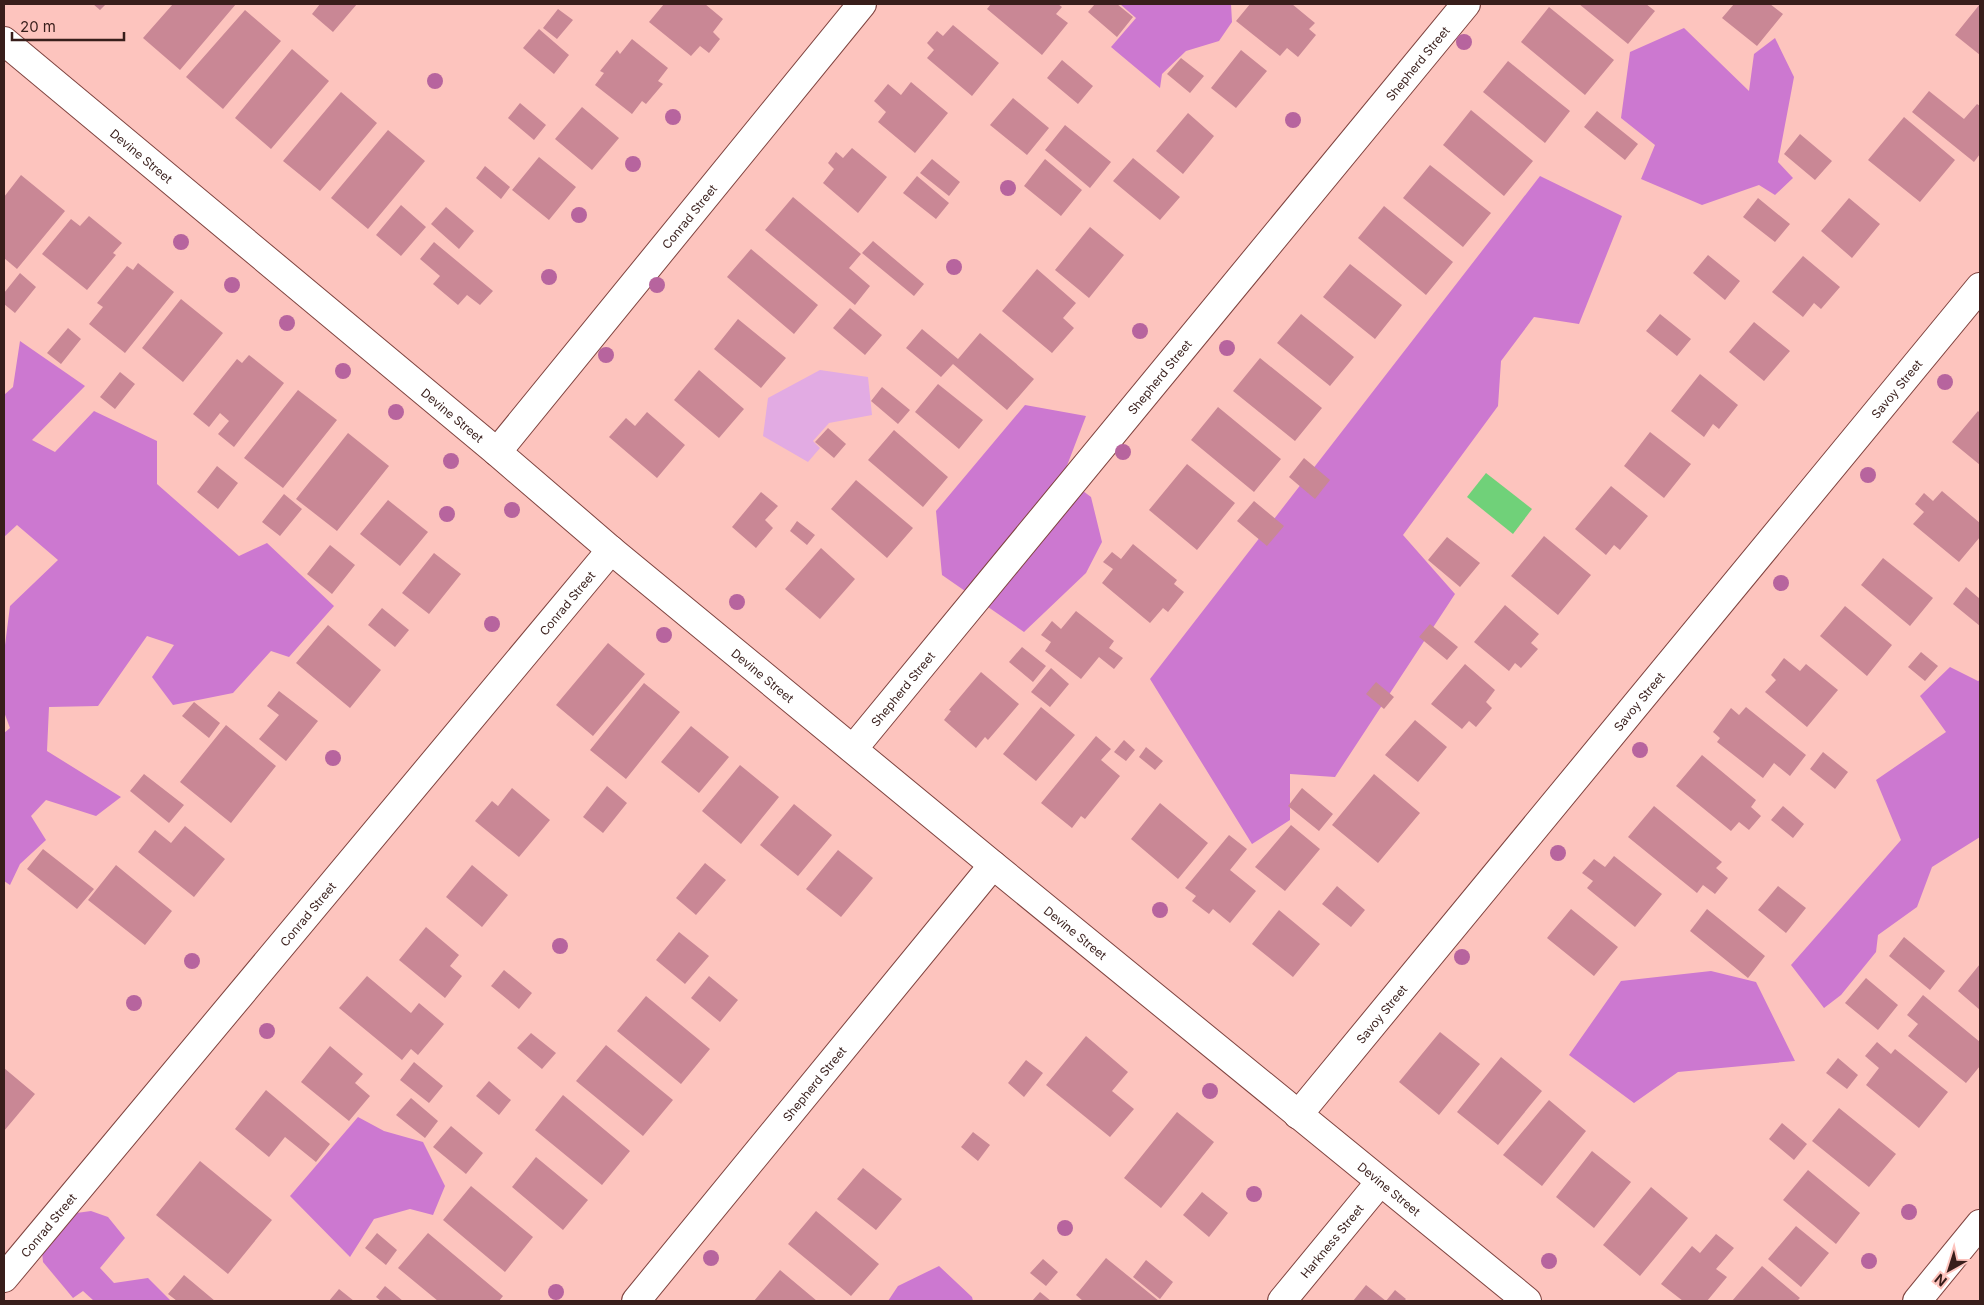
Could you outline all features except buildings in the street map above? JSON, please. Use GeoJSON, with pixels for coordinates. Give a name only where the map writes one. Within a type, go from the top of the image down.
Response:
{"type":"FeatureCollection","features":[{"type":"Feature","properties":{"kind":"street","name":"Conrad Street"},"geometry":{"type":"LineString","coordinates":[[497,452],[862,4]]}},
{"type":"Feature","properties":{"kind":"street","name":"Shepherd Street"},"geometry":{"type":"LineString","coordinates":[[853,749],[1466,4]]}},
{"type":"Feature","properties":{"kind":"street","name":"Devine Street"},"geometry":{"type":"LineString","coordinates":[[4,41],[497,452],[611,550],[1527,1301]]}},
{"type":"Feature","properties":{"kind":"street","name":"Savoy Street"},"geometry":{"type":"LineString","coordinates":[[1298,1115],[1980,287]]}},
{"type":"Feature","properties":{"kind":"street","name":"Conrad Street"},"geometry":{"type":"LineString","coordinates":[[4,1278],[611,550]]}},
{"type":"Feature","properties":{"kind":"street","name":"Shepherd Street"},"geometry":{"type":"LineString","coordinates":[[636,1301],[993,865]]}},
{"type":"Feature","properties":{"kind":"street","name":"Harkness Street"},"geometry":{"type":"LineString","coordinates":[[1282,1301],[1380,1182]]}},
{"type":"Feature","properties":{"kind":"street"},"geometry":{"type":"LineString","coordinates":[[1916,1301],[1980,1224]]}},
{"type":"Feature","properties":{"kind":"shaded area"},"geometry":{"type":"Polygon","coordinates":[[[1120,4],[1231,4],[1232,22],[1219,41],[1186,51],[1162,74],[1160,88],[1111,47],[1136,18],[1120,4]]]}},
{"type":"Feature","properties":{"kind":"shaded area"},"geometry":{"type":"Polygon","coordinates":[[[1684,28],[1749,91],[1754,54],[1775,38],[1794,77],[1778,162],[1793,178],[1775,195],[1759,185],[1702,205],[1641,179],[1655,145],[1621,118],[1630,52],[1684,28]]]}},
{"type":"Feature","properties":{"kind":"shaded area"},"geometry":{"type":"Polygon","coordinates":[[[1540,176],[1622,216],[1579,324],[1534,317],[1501,361],[1498,406],[1403,535],[1455,594],[1335,777],[1290,774],[1290,820],[1252,844],[1150,679],[1540,176]]]}},
{"type":"Feature","properties":{"kind":"shaded area"},"geometry":{"type":"Polygon","coordinates":[[[20,341],[85,386],[32,440],[55,452],[94,411],[157,441],[157,484],[239,556],[267,543],[334,606],[289,657],[271,651],[233,693],[173,705],[152,677],[174,645],[147,636],[98,706],[49,707],[47,751],[121,797],[96,816],[46,800],[31,816],[46,840],[20,864],[10,885],[4,881],[4,733],[10,728],[4,712],[4,653],[10,606],[58,560],[17,525],[4,537],[4,395],[13,387],[20,341]]]}},
{"type":"Feature","properties":{"kind":"shaded area"},"geometry":{"type":"Polygon","coordinates":[[[820,370],[868,377],[872,415],[829,423],[813,441],[820,448],[808,462],[763,436],[768,398],[820,370]]]}},
{"type":"Feature","properties":{"kind":"shaded area"},"geometry":{"type":"Polygon","coordinates":[[[1025,405],[1086,416],[1063,476],[1091,497],[1102,542],[1086,573],[1024,632],[942,575],[936,511],[1025,405]]]}},
{"type":"Feature","properties":{"kind":"shaded area"},"geometry":{"type":"Polygon","coordinates":[[[1486,473],[1532,509],[1513,534],[1467,497],[1486,473]]]}},
{"type":"Feature","properties":{"kind":"shaded area"},"geometry":{"type":"Polygon","coordinates":[[[1950,667],[1978,681],[1980,680],[1980,837],[1932,867],[1917,907],[1878,935],[1876,952],[1841,995],[1824,1008],[1791,965],[1901,840],[1876,780],[1946,732],[1920,696],[1950,667]]]}},
{"type":"Feature","properties":{"kind":"shaded area"},"geometry":{"type":"Polygon","coordinates":[[[1711,971],[1756,982],[1795,1061],[1678,1072],[1634,1103],[1569,1055],[1621,981],[1711,971]]]}},
{"type":"Feature","properties":{"kind":"shaded area"},"geometry":{"type":"Polygon","coordinates":[[[358,1117],[384,1131],[423,1142],[445,1186],[433,1215],[410,1209],[374,1219],[350,1257],[290,1196],[358,1117]]]}},
{"type":"Feature","properties":{"kind":"shaded area"},"geometry":{"type":"Polygon","coordinates":[[[91,1211],[108,1217],[125,1238],[100,1268],[114,1283],[148,1278],[171,1301],[94,1301],[83,1291],[73,1298],[43,1262],[41,1242],[69,1214],[91,1211]]]}},
{"type":"Feature","properties":{"kind":"shaded area"},"geometry":{"type":"Polygon","coordinates":[[[939,1266],[972,1297],[973,1301],[888,1301],[898,1286],[939,1266]]]}}]}
